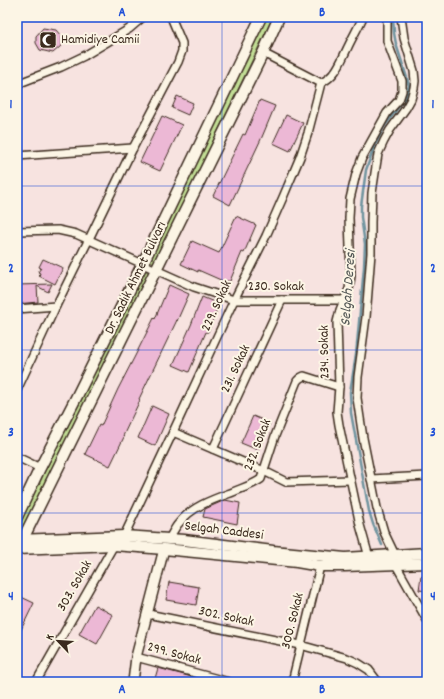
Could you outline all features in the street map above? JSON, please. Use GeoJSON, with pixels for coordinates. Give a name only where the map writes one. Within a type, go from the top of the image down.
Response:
{"type":"FeatureCollection","features":[{"type":"Feature","properties":{"kind":"main road","name":"Dr. Sadık Ahmet Bulvarı"},"geometry":{"type":"LineString","coordinates":[[17,517],[143,263],[261,17]]}},
{"type":"Feature","properties":{"kind":"main road","name":"Dr. Sadık Ahmet Bulvarı"},"geometry":{"type":"LineString","coordinates":[[18,546],[156,270],[263,53],[279,17]]}},
{"type":"Feature","properties":{"kind":"main road","name":"Selgah Caddesi"},"geometry":{"type":"LineString","coordinates":[[18,546],[124,536],[170,539],[345,558],[369,557],[427,563]]}},
{"type":"Feature","properties":{"kind":"main road","name":"Selgah Caddesi"},"geometry":{"type":"LineString","coordinates":[[18,546],[114,545],[297,562],[320,566],[344,566],[396,560],[427,553]]}},
{"type":"Feature","properties":{"kind":"street"},"geometry":{"type":"LineString","coordinates":[[17,84],[61,67],[84,56],[129,29],[143,17]]}},
{"type":"Feature","properties":{"kind":"street"},"geometry":{"type":"LineString","coordinates":[[17,390],[133,148],[178,62],[182,51],[182,43],[170,17]]}},
{"type":"Feature","properties":{"kind":"street"},"geometry":{"type":"LineString","coordinates":[[263,53],[321,83],[328,80],[341,64],[363,17]]}},
{"type":"Feature","properties":{"kind":"street","name":"234. Sokak"},"geometry":{"type":"LineString","coordinates":[[369,557],[360,526],[338,425],[337,412],[339,387],[337,322],[340,310],[349,289],[351,276],[349,218],[350,199],[356,174],[362,158],[375,134],[387,113],[398,100],[402,91],[402,81],[387,41],[387,17]]}},
{"type":"Feature","properties":{"kind":"street"},"geometry":{"type":"LineString","coordinates":[[401,17],[404,38],[414,71],[415,80],[412,99],[390,130],[378,154],[372,193],[370,222],[371,253],[357,398],[371,479],[384,532],[396,560],[427,620]]}},
{"type":"Feature","properties":{"kind":"street","name":"229. Sokak"},"geometry":{"type":"LineString","coordinates":[[124,536],[174,432],[234,300],[266,236],[300,158],[321,83]]}},
{"type":"Feature","properties":{"kind":"street"},"geometry":{"type":"LineString","coordinates":[[17,156],[133,148]]}},
{"type":"Feature","properties":{"kind":"street","name":"230. Sokak"},"geometry":{"type":"LineString","coordinates":[[17,231],[58,230],[76,234],[194,287],[234,300],[345,300]]}},
{"type":"Feature","properties":{"kind":"street","name":"231. Sokak"},"geometry":{"type":"LineString","coordinates":[[213,449],[282,300]]}},
{"type":"Feature","properties":{"kind":"street"},"geometry":{"type":"LineString","coordinates":[[17,309],[56,306]]}},
{"type":"Feature","properties":{"kind":"street","name":"232. Sokak"},"geometry":{"type":"LineString","coordinates":[[170,539],[178,523],[193,510],[209,501],[258,482],[261,479],[275,436],[297,381],[300,378],[304,376],[339,387]]}},
{"type":"Feature","properties":{"kind":"street"},"geometry":{"type":"LineString","coordinates":[[174,432],[286,482],[350,480]]}},
{"type":"Feature","properties":{"kind":"street"},"geometry":{"type":"LineString","coordinates":[[17,458],[40,468]]}},
{"type":"Feature","properties":{"kind":"street"},"geometry":{"type":"LineString","coordinates":[[371,479],[427,476]]}},
{"type":"Feature","properties":{"kind":"street","name":"303. Sokak"},"geometry":{"type":"LineString","coordinates":[[36,682],[114,545]]}},
{"type":"Feature","properties":{"kind":"street"},"geometry":{"type":"LineString","coordinates":[[133,682],[136,656],[164,549]]}},
{"type":"Feature","properties":{"kind":"street","name":"300. Sokak"},"geometry":{"type":"LineString","coordinates":[[292,682],[320,566]]}},
{"type":"Feature","properties":{"kind":"street","name":"302. Sokak"},"geometry":{"type":"LineString","coordinates":[[148,614],[300,645],[347,658],[369,670],[378,682]]}},
{"type":"Feature","properties":{"kind":"street","name":"299. Sokak"},"geometry":{"type":"LineString","coordinates":[[136,656],[229,682]]}},
{"type":"Feature","properties":{"kind":"green space"},"geometry":{"type":"Polygon","coordinates":[[[267,17],[273,17],[154,263],[149,260],[267,17]]]}},
{"type":"Feature","properties":{"kind":"green space"},"geometry":{"type":"Polygon","coordinates":[[[145,270],[149,273],[20,532],[17,530],[17,520],[82,397],[145,270]]]}},
{"type":"Feature","properties":{"kind":"building","name":"Hamidiye Camii"},"geometry":{"type":"Polygon","coordinates":[[[43,28],[56,30],[61,36],[61,46],[53,53],[40,50],[36,43],[36,36],[43,28]]]}},
{"type":"Feature","properties":{"kind":"building"},"geometry":{"type":"Polygon","coordinates":[[[177,96],[193,103],[188,115],[172,108],[177,96]]]}},
{"type":"Feature","properties":{"kind":"building"},"geometry":{"type":"Polygon","coordinates":[[[260,100],[275,106],[230,205],[213,196],[243,134],[245,135],[260,100]]]}},
{"type":"Feature","properties":{"kind":"building"},"geometry":{"type":"Polygon","coordinates":[[[286,115],[303,123],[290,151],[273,143],[286,115]]]}},
{"type":"Feature","properties":{"kind":"building"},"geometry":{"type":"Polygon","coordinates":[[[162,116],[182,125],[160,171],[140,162],[162,116]]]}},
{"type":"Feature","properties":{"kind":"building"},"geometry":{"type":"Polygon","coordinates":[[[236,216],[256,225],[244,253],[242,252],[230,281],[223,281],[181,264],[192,241],[219,253],[236,216]]]}},
{"type":"Feature","properties":{"kind":"building"},"geometry":{"type":"Polygon","coordinates":[[[43,259],[63,268],[55,284],[39,276],[40,273],[38,272],[41,268],[39,267],[43,259]]]}},
{"type":"Feature","properties":{"kind":"building"},"geometry":{"type":"Polygon","coordinates":[[[52,284],[48,292],[37,286],[38,302],[17,304],[17,285],[52,284]]]}},
{"type":"Feature","properties":{"kind":"building"},"geometry":{"type":"Polygon","coordinates":[[[169,285],[189,294],[139,399],[140,400],[123,436],[124,437],[110,466],[85,454],[99,425],[101,426],[154,318],[155,319],[169,285]]]}},
{"type":"Feature","properties":{"kind":"building"},"geometry":{"type":"Polygon","coordinates":[[[202,297],[219,304],[208,332],[206,332],[189,372],[173,365],[202,297]]]}},
{"type":"Feature","properties":{"kind":"building"},"geometry":{"type":"Polygon","coordinates":[[[152,406],[169,414],[155,446],[138,438],[152,406]]]}},
{"type":"Feature","properties":{"kind":"building"},"geometry":{"type":"Polygon","coordinates":[[[253,416],[270,423],[258,450],[241,443],[253,416]]]}},
{"type":"Feature","properties":{"kind":"building"},"geometry":{"type":"Polygon","coordinates":[[[225,500],[240,503],[237,524],[203,517],[205,509],[225,500]]]}},
{"type":"Feature","properties":{"kind":"building"},"geometry":{"type":"Polygon","coordinates":[[[421,576],[427,577],[427,591],[419,590],[421,576]]]}},
{"type":"Feature","properties":{"kind":"building"},"geometry":{"type":"Polygon","coordinates":[[[169,582],[199,587],[196,605],[166,600],[169,582]]]}},
{"type":"Feature","properties":{"kind":"building"},"geometry":{"type":"Polygon","coordinates":[[[17,595],[34,603],[17,638],[17,595]]]}},
{"type":"Feature","properties":{"kind":"building"},"geometry":{"type":"Polygon","coordinates":[[[95,605],[113,615],[97,644],[79,634],[95,605]]]}},
{"type":"Feature","properties":{"kind":"building"},"geometry":{"type":"Polygon","coordinates":[[[158,668],[203,680],[203,682],[154,682],[158,668]]]}},
{"type":"Feature","properties":{"kind":"waterway","name":"Selgah Deresi"},"geometry":{"type":"LineString","coordinates":[[382,545],[369,511],[351,413],[350,392],[356,355],[364,267],[365,244],[361,206],[366,170],[375,145],[384,127],[405,98],[409,86],[396,44],[393,17]]}},
{"type":"Feature","properties":{"kind":"place","name":"Hamidiye Camii"},"geometry":{"type":"Point","coordinates":[48,40]}}]}
